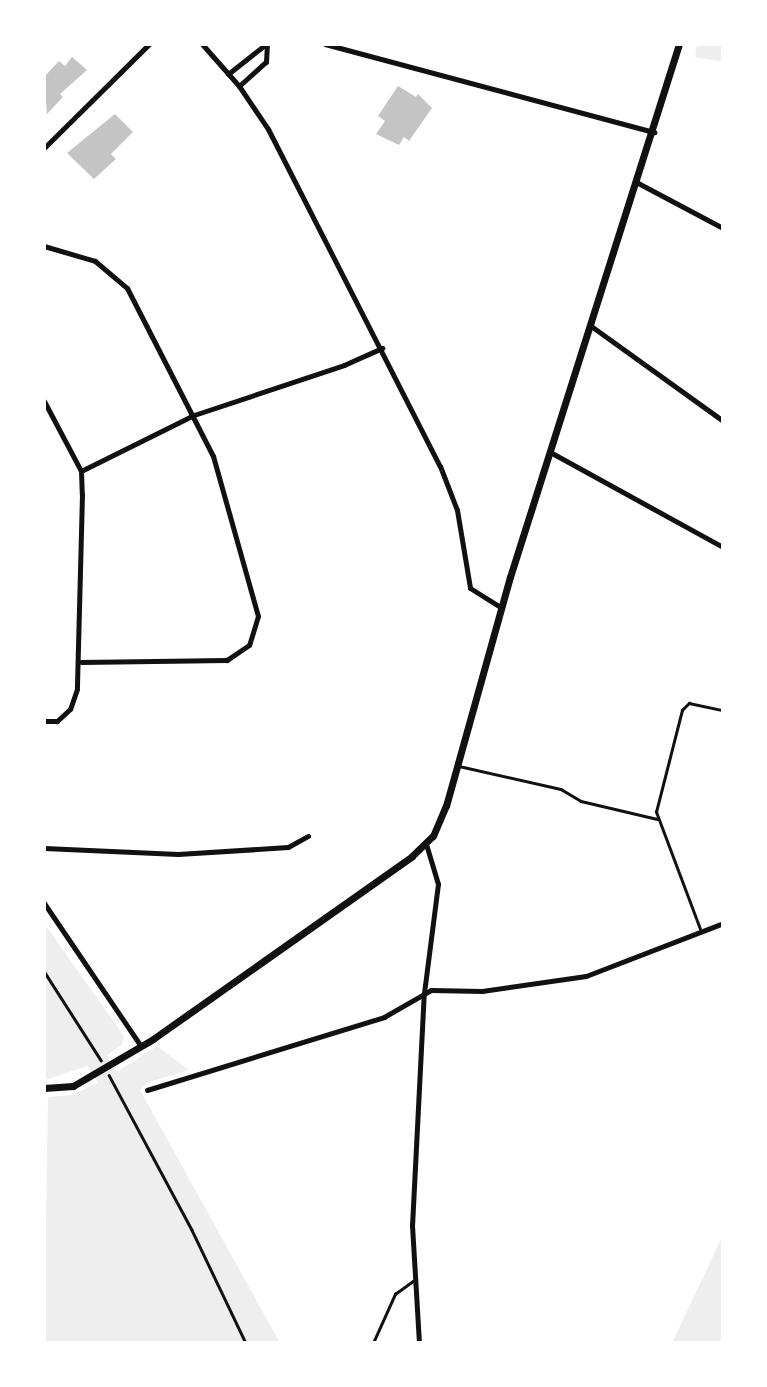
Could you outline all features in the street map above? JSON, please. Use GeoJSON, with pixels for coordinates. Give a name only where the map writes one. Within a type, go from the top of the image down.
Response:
{"type":"FeatureCollection","features":[{"type":"Feature","properties":{"kind":"street"},"geometry":{"type":"LineString","coordinates":[[44,148],[149,44]]}},
{"type":"Feature","properties":{"kind":"street"},"geometry":{"type":"LineString","coordinates":[[202,44],[239,86],[268,129],[382,348],[450,488],[470,589],[501,607]]}},
{"type":"Feature","properties":{"kind":"street"},"geometry":{"type":"LineString","coordinates":[[228,74],[266,44]]}},
{"type":"Feature","properties":{"kind":"street"},"geometry":{"type":"LineString","coordinates":[[239,86],[266,62],[266,44]]}},
{"type":"Feature","properties":{"kind":"street"},"geometry":{"type":"LineString","coordinates":[[325,44],[654,131]]}},
{"type":"Feature","properties":{"kind":"street"},"geometry":{"type":"LineString","coordinates":[[44,1088],[65,1088],[85,1080],[141,1046],[426,844],[446,806],[481,672],[638,183],[679,44]]}},
{"type":"Feature","properties":{"kind":"street"},"geometry":{"type":"LineString","coordinates":[[638,183],[723,228]]}},
{"type":"Feature","properties":{"kind":"street"},"geometry":{"type":"LineString","coordinates":[[44,246],[95,261],[127,288],[194,415],[228,505],[258,616],[256,633],[249,645],[227,660],[82,662]]}},
{"type":"Feature","properties":{"kind":"street"},"geometry":{"type":"LineString","coordinates":[[590,326],[723,421]]}},
{"type":"Feature","properties":{"kind":"street"},"geometry":{"type":"LineString","coordinates":[[81,471],[194,415],[344,365],[382,348]]}},
{"type":"Feature","properties":{"kind":"street"},"geometry":{"type":"LineString","coordinates":[[44,401],[81,471],[82,662],[70,709],[57,721],[44,721]]}},
{"type":"Feature","properties":{"kind":"street"},"geometry":{"type":"LineString","coordinates":[[44,419],[52,415]]}},
{"type":"Feature","properties":{"kind":"street"},"geometry":{"type":"LineString","coordinates":[[550,452],[723,547]]}},
{"type":"Feature","properties":{"kind":"street"},"geometry":{"type":"LineString","coordinates":[[44,848],[178,853],[288,847],[308,836]]}},
{"type":"Feature","properties":{"kind":"street"},"geometry":{"type":"LineString","coordinates":[[419,1343],[414,1281],[424,993],[438,884],[426,844]]}},
{"type":"Feature","properties":{"kind":"street"},"geometry":{"type":"LineString","coordinates":[[44,903],[141,1046]]}},
{"type":"Feature","properties":{"kind":"street"},"geometry":{"type":"LineString","coordinates":[[147,1090],[384,1017],[424,993],[558,982],[723,923]]}},
{"type":"Feature","properties":{"kind":"lane"},"geometry":{"type":"LineString","coordinates":[[701,932],[657,819],[682,710],[689,703],[723,710]]}},
{"type":"Feature","properties":{"kind":"lane"},"geometry":{"type":"LineString","coordinates":[[456,765],[561,789],[581,801],[657,819]]}},
{"type":"Feature","properties":{"kind":"lane"},"geometry":{"type":"LineString","coordinates":[[373,1343],[395,1294],[414,1281]]}},
{"type":"Feature","properties":{"kind":"path"},"geometry":{"type":"LineString","coordinates":[[44,971],[112,1080],[192,1230],[246,1343]]}},
{"type":"Feature","properties":{"kind":"shaded area"},"geometry":{"type":"Polygon","coordinates":[[[697,44],[723,44],[723,62],[695,57],[697,44]]]}},
{"type":"Feature","properties":{"kind":"shaded area"},"geometry":{"type":"Polygon","coordinates":[[[44,923],[124,1036],[122,1045],[107,1055],[117,1072],[157,1046],[189,1070],[149,1082],[140,1090],[280,1343],[44,1343],[48,1097],[72,1095],[98,1083],[87,1066],[45,1080],[44,923]]]}},
{"type":"Feature","properties":{"kind":"shaded area"},"geometry":{"type":"Polygon","coordinates":[[[723,1235],[723,1343],[672,1343],[723,1235]]]}},
{"type":"Feature","properties":{"kind":"building"},"geometry":{"type":"Polygon","coordinates":[[[72,57],[87,70],[60,94],[63,97],[47,114],[44,77],[59,61],[65,66],[72,57]]]}},
{"type":"Feature","properties":{"kind":"building"},"geometry":{"type":"Polygon","coordinates":[[[398,86],[416,97],[418,94],[432,108],[409,141],[404,137],[399,145],[376,134],[385,121],[378,116],[398,86]]]}},
{"type":"Feature","properties":{"kind":"building"},"geometry":{"type":"Polygon","coordinates":[[[115,114],[133,132],[111,154],[116,159],[94,179],[67,153],[115,114]]]}}]}
